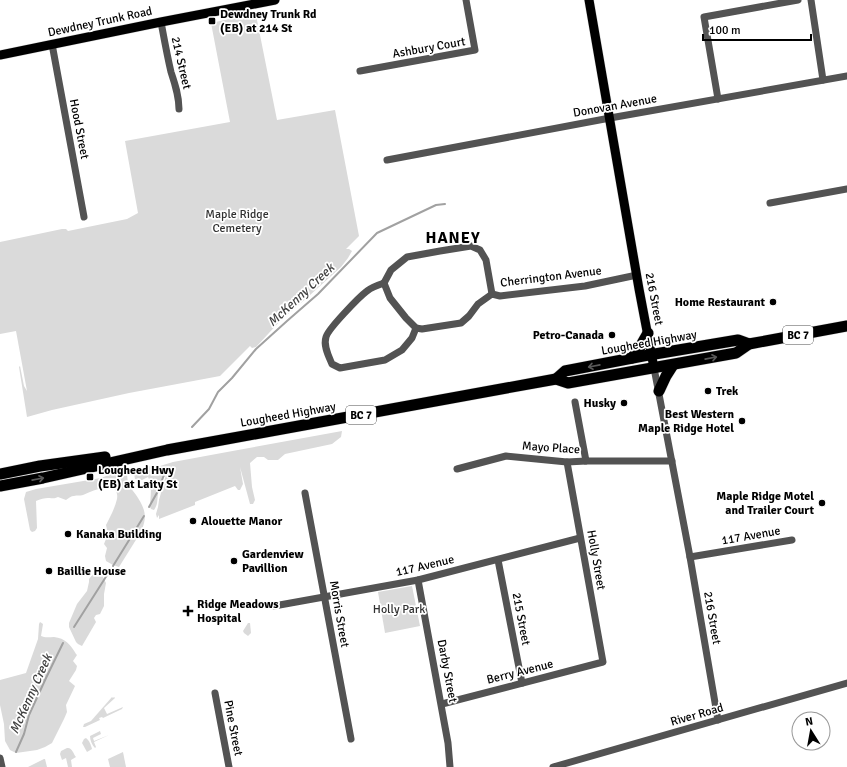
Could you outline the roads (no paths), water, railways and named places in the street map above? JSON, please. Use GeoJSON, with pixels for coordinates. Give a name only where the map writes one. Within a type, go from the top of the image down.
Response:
{"type":"FeatureCollection","features":[{"type":"Feature","properties":{"kind":"highway","name":"Lougheed Highway"},"geometry":{"type":"LineString","coordinates":[[0,486],[43,478],[167,450],[556,379],[568,383],[673,365],[736,353],[749,344],[847,326]]}},
{"type":"Feature","properties":{"kind":"highway"},"geometry":{"type":"LineString","coordinates":[[632,358],[648,333]]}},
{"type":"Feature","properties":{"kind":"highway","name":"Lougheed Highway"},"geometry":{"type":"LineString","coordinates":[[556,379],[565,371],[632,358],[738,340],[749,344]]}},
{"type":"Feature","properties":{"kind":"highway"},"geometry":{"type":"LineString","coordinates":[[659,391],[673,365]]}},
{"type":"Feature","properties":{"kind":"highway","name":"Lougheed Highway"},"geometry":{"type":"LineString","coordinates":[[0,474],[40,466],[167,450]]}},
{"type":"Feature","properties":{"kind":"main road","name":"Dewdney Trunk Road"},"geometry":{"type":"LineString","coordinates":[[0,55],[275,0]]}},
{"type":"Feature","properties":{"kind":"main road","name":"216 Street"},"geometry":{"type":"LineString","coordinates":[[589,0],[654,368]]}},
{"type":"Feature","properties":{"kind":"street","name":"Ashbury Court"},"geometry":{"type":"LineString","coordinates":[[360,71],[475,50],[466,0]]}},
{"type":"Feature","properties":{"kind":"street"},"geometry":{"type":"LineString","coordinates":[[718,99],[704,16],[798,0]]}},
{"type":"Feature","properties":{"kind":"street"},"geometry":{"type":"LineString","coordinates":[[811,0],[823,80]]}},
{"type":"Feature","properties":{"kind":"street","name":"214 Street"},"geometry":{"type":"LineString","coordinates":[[161,22],[178,99],[178,109]]}},
{"type":"Feature","properties":{"kind":"street","name":"Hood Street"},"geometry":{"type":"LineString","coordinates":[[52,44],[84,217]]}},
{"type":"Feature","properties":{"kind":"street","name":"Donovan Avenue"},"geometry":{"type":"LineString","coordinates":[[387,160],[610,118],[847,76]]}},
{"type":"Feature","properties":{"kind":"street"},"geometry":{"type":"LineString","coordinates":[[770,203],[847,189]]}},
{"type":"Feature","properties":{"kind":"street"},"geometry":{"type":"LineString","coordinates":[[384,284],[390,298],[416,328],[412,338],[402,350],[385,360],[340,368],[332,364],[325,340],[327,333],[367,291],[384,284],[392,270],[407,257],[471,246],[480,250],[486,260],[492,294]]}},
{"type":"Feature","properties":{"kind":"street","name":"Cherrington Avenue"},"geometry":{"type":"LineString","coordinates":[[416,328],[422,329],[461,323],[469,316],[478,304],[492,294],[500,296],[585,286],[637,275]]}},
{"type":"Feature","properties":{"kind":"street","name":"216 Street"},"geometry":{"type":"LineString","coordinates":[[654,368],[690,557],[718,720]]}},
{"type":"Feature","properties":{"kind":"street","name":"Mayo Place"},"geometry":{"type":"LineString","coordinates":[[457,469],[506,456],[567,462],[586,461],[576,402]]}},
{"type":"Feature","properties":{"kind":"street"},"geometry":{"type":"LineString","coordinates":[[586,461],[672,461]]}},
{"type":"Feature","properties":{"kind":"street","name":"Holly Street"},"geometry":{"type":"LineString","coordinates":[[567,462],[603,662]]}},
{"type":"Feature","properties":{"kind":"street","name":"Morris Street"},"geometry":{"type":"LineString","coordinates":[[305,493],[350,739]]}},
{"type":"Feature","properties":{"kind":"street","name":"117 Avenue"},"geometry":{"type":"LineString","coordinates":[[274,606],[418,580],[580,538]]}},
{"type":"Feature","properties":{"kind":"street","name":"117 Avenue"},"geometry":{"type":"LineString","coordinates":[[690,557],[792,540]]}},
{"type":"Feature","properties":{"kind":"street","name":"215 Street"},"geometry":{"type":"LineString","coordinates":[[498,560],[522,683]]}},
{"type":"Feature","properties":{"kind":"street","name":"Darby Street"},"geometry":{"type":"LineString","coordinates":[[418,580],[442,704],[450,767]]}},
{"type":"Feature","properties":{"kind":"street","name":"Berry Avenue"},"geometry":{"type":"LineString","coordinates":[[442,704],[603,662]]}},
{"type":"Feature","properties":{"kind":"street","name":"River Road"},"geometry":{"type":"LineString","coordinates":[[553,767],[847,683]]}},
{"type":"Feature","properties":{"kind":"street","name":"Pine Street"},"geometry":{"type":"LineString","coordinates":[[215,693],[229,767]]}},
{"type":"Feature","properties":{"kind":"street"},"geometry":{"type":"LineString","coordinates":[[0,758],[2,767]]}},
{"type":"Feature","properties":{"kind":"waterway","name":"McKenny Creek"},"geometry":{"type":"LineString","coordinates":[[192,427],[209,409],[218,392],[232,378],[256,349],[318,294],[377,233],[436,205],[445,204]]}},
{"type":"Feature","properties":{"kind":"waterway","name":"McKenny Creek"},"geometry":{"type":"LineString","coordinates":[[149,507],[158,491],[165,472]]}},
{"type":"Feature","properties":{"kind":"waterway","name":"McKenny Creek"},"geometry":{"type":"LineString","coordinates":[[113,566],[144,516]]}},
{"type":"Feature","properties":{"kind":"waterway","name":"McKenny Creek"},"geometry":{"type":"LineString","coordinates":[[74,627],[109,572]]}},
{"type":"Feature","properties":{"kind":"waterway","name":"McKenny Creek"},"geometry":{"type":"LineString","coordinates":[[16,752],[24,734],[29,715],[63,643]]}},
{"type":"Feature","properties":{"kind":"place","name":"Dewdney Trunk Rd (EB) at 214 St"},"geometry":{"type":"Point","coordinates":[212,21]}},
{"type":"Feature","properties":{"kind":"place","name":"Home Restaurant"},"geometry":{"type":"Point","coordinates":[773,302]}},
{"type":"Feature","properties":{"kind":"place","name":"Petro-Canada"},"geometry":{"type":"Point","coordinates":[612,335]}},
{"type":"Feature","properties":{"kind":"place","name":"Trek"},"geometry":{"type":"Point","coordinates":[708,391]}},
{"type":"Feature","properties":{"kind":"place","name":"Husky"},"geometry":{"type":"Point","coordinates":[624,403]}},
{"type":"Feature","properties":{"kind":"place","name":"Best Western Maple Ridge Hotel"},"geometry":{"type":"Point","coordinates":[742,421]}},
{"type":"Feature","properties":{"kind":"place","name":"Lougheed Hwy (EB) at Laity St"},"geometry":{"type":"Point","coordinates":[90,477]}},
{"type":"Feature","properties":{"kind":"place","name":"Maple Ridge Motel and Trailer Court"},"geometry":{"type":"Point","coordinates":[822,503]}},
{"type":"Feature","properties":{"kind":"place","name":"Alouette Manor"},"geometry":{"type":"Point","coordinates":[193,521]}},
{"type":"Feature","properties":{"kind":"place","name":"Kanaka Building"},"geometry":{"type":"Point","coordinates":[68,534]}},
{"type":"Feature","properties":{"kind":"place","name":"Gardenview Pavillion"},"geometry":{"type":"Point","coordinates":[234,561]}},
{"type":"Feature","properties":{"kind":"place","name":"Baillie House"},"geometry":{"type":"Point","coordinates":[49,571]}},
{"type":"Feature","properties":{"kind":"place","name":"Ridge Meadows Hospital"},"geometry":{"type":"Point","coordinates":[188,611]}},
{"type":"Feature","properties":{"kind":"district","name":"HANEY"},"geometry":{"type":"Point","coordinates":[453,238]}},
{"type":"Feature","properties":{"kind":"park label","name":"Maple Ridge Cemetery"},"geometry":{"type":"Point","coordinates":[237,221]}},
{"type":"Feature","properties":{"kind":"park label","name":"Holly Park"},"geometry":{"type":"Point","coordinates":[399,609]}}]}
